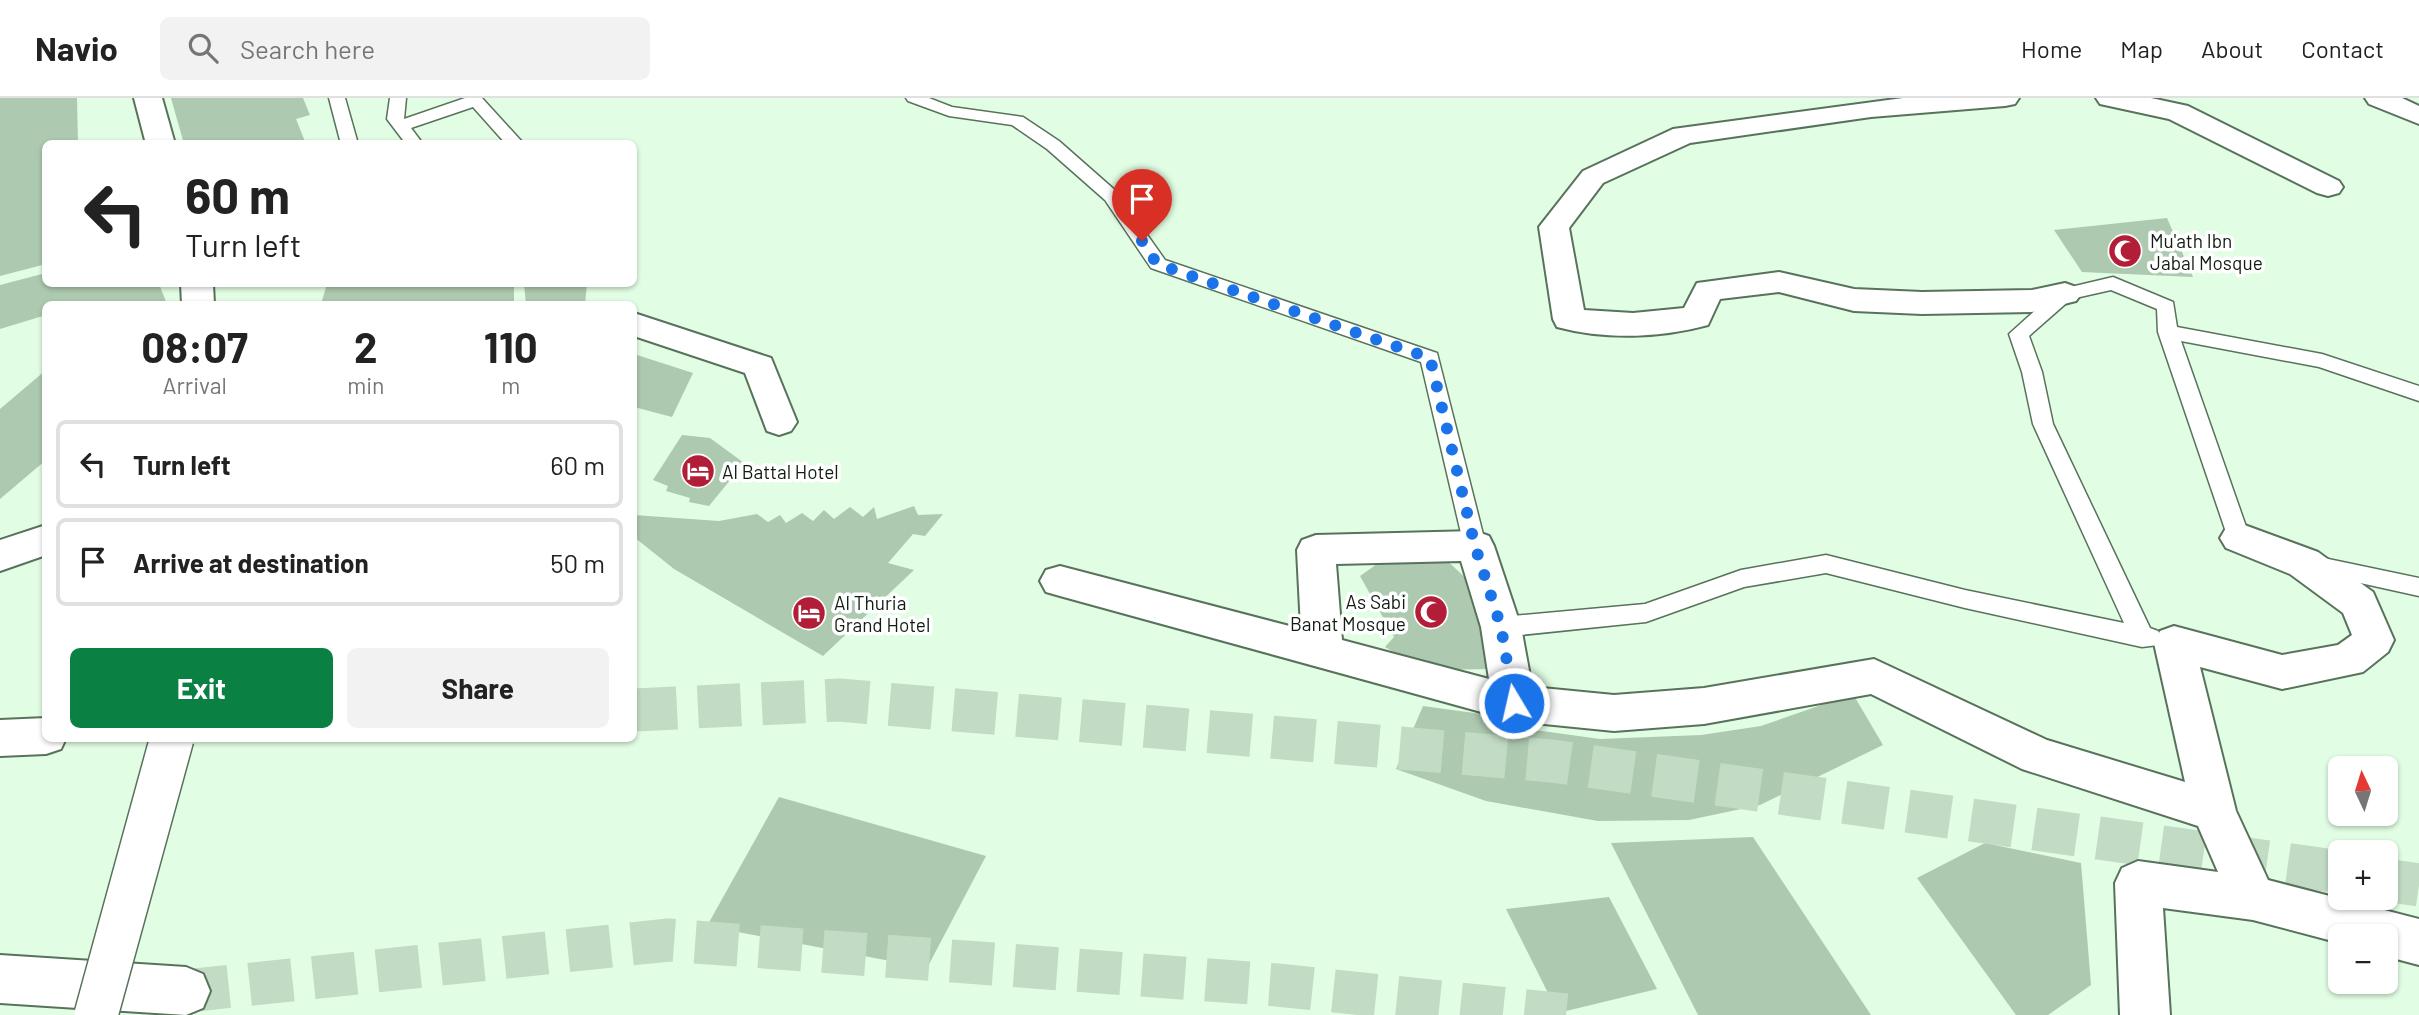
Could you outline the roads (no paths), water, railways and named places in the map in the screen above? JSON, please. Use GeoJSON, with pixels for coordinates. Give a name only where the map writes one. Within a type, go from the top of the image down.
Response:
{"type":"FeatureCollection","features":[{"type":"Feature","properties":{"kind":"street"},"geometry":{"type":"LineString","coordinates":[[148,98],[160,140]]}},
{"type":"Feature","properties":{"kind":"street"},"geometry":{"type":"LineString","coordinates":[[2005,98],[1871,109],[1684,135],[1594,177],[1554,226],[1569,320],[1614,326],[1653,325],[1696,317],[1708,290],[1779,282],[1854,300],[1922,303],[2032,301],[2065,294]]}},
{"type":"Feature","properties":{"kind":"street"},"geometry":{"type":"LineString","coordinates":[[2110,98],[2178,112],[2328,187]]}},
{"type":"Feature","properties":{"kind":"street"},"geometry":{"type":"LineString","coordinates":[[2379,98],[2419,116]]}},
{"type":"Feature","properties":{"kind":"street"},"geometry":{"type":"LineString","coordinates":[[637,325],[759,366],[779,422]]}},
{"type":"Feature","properties":{"kind":"street"},"geometry":{"type":"LineString","coordinates":[[2158,640],[2282,672],[2349,660],[2374,640],[2359,603],[2304,563],[2239,538]]}},
{"type":"Feature","properties":{"kind":"street"},"geometry":{"type":"LineString","coordinates":[[0,556],[42,540]]}},
{"type":"Feature","properties":{"kind":"street"},"geometry":{"type":"LineString","coordinates":[[1323,652],[1316,550],[1475,546],[1501,627],[1514,703]]}},
{"type":"Feature","properties":{"kind":"street"},"geometry":{"type":"LineString","coordinates":[[1060,581],[1514,703],[1614,713],[1704,706],[1874,677],[2037,756],[2214,811]]}},
{"type":"Feature","properties":{"kind":"street"},"geometry":{"type":"LineString","coordinates":[[2158,640],[2214,811],[2253,898]]}},
{"type":"Feature","properties":{"kind":"street"},"geometry":{"type":"LineString","coordinates":[[0,738],[42,736]]}},
{"type":"Feature","properties":{"kind":"street"},"geometry":{"type":"LineString","coordinates":[[96,1015],[171,742]]}},
{"type":"Feature","properties":{"kind":"street"},"geometry":{"type":"LineString","coordinates":[[2145,1015],[2138,883],[2253,898],[2419,942]]}},
{"type":"Feature","properties":{"kind":"street"},"geometry":{"type":"LineString","coordinates":[[0,979],[186,991]]}},
{"type":"Feature","properties":{"kind":"lane"},"geometry":{"type":"LineString","coordinates":[[337,98],[349,140]]}},
{"type":"Feature","properties":{"kind":"lane"},"geometry":{"type":"LineString","coordinates":[[398,98],[395,119],[412,140]]}},
{"type":"Feature","properties":{"kind":"lane"},"geometry":{"type":"LineString","coordinates":[[914,98],[949,111],[1017,121],[1053,145],[1111,196],[1157,264],[1430,358],[1475,546]]}},
{"type":"Feature","properties":{"kind":"lane"},"geometry":{"type":"LineString","coordinates":[[401,126],[475,99],[512,140]]}},
{"type":"Feature","properties":{"kind":"lane"},"geometry":{"type":"LineString","coordinates":[[2158,640],[2043,424],[2032,372],[2019,334],[2065,294],[2113,282],[2166,306],[2168,332],[2239,538]]}},
{"type":"Feature","properties":{"kind":"lane"},"geometry":{"type":"LineString","coordinates":[[2168,332],[2322,361],[2419,394]]}},
{"type":"Feature","properties":{"kind":"lane"},"geometry":{"type":"LineString","coordinates":[[2304,563],[2419,587]]}},
{"type":"Feature","properties":{"kind":"lane"},"geometry":{"type":"LineString","coordinates":[[1501,627],[1646,613],[1741,579],[1826,565],[1965,599],[2158,640]]}},
{"type":"Feature","properties":{"kind":"tunnel"},"geometry":{"type":"LineString","coordinates":[[637,710],[839,700],[1552,761],[2328,870]]}},
{"type":"Feature","properties":{"kind":"tunnel"},"geometry":{"type":"LineString","coordinates":[[2398,882],[2419,885]]}},
{"type":"Feature","properties":{"kind":"tunnel"},"geometry":{"type":"LineString","coordinates":[[186,991],[669,940],[1277,985],[1566,1015]]}},
{"type":"Feature","properties":{"kind":"place","name":"Mu'ath Ibn Jabal Mosque"},"geometry":{"type":"Point","coordinates":[2125,251]}},
{"type":"Feature","properties":{"kind":"place","name":"Al Battal Hotel"},"geometry":{"type":"Point","coordinates":[698,471]}},
{"type":"Feature","properties":{"kind":"place","name":"As Sabi Banat Mosque"},"geometry":{"type":"Point","coordinates":[1431,612]}},
{"type":"Feature","properties":{"kind":"place","name":"Al Thuria Grand Hotel"},"geometry":{"type":"Point","coordinates":[809,613]}}]}
